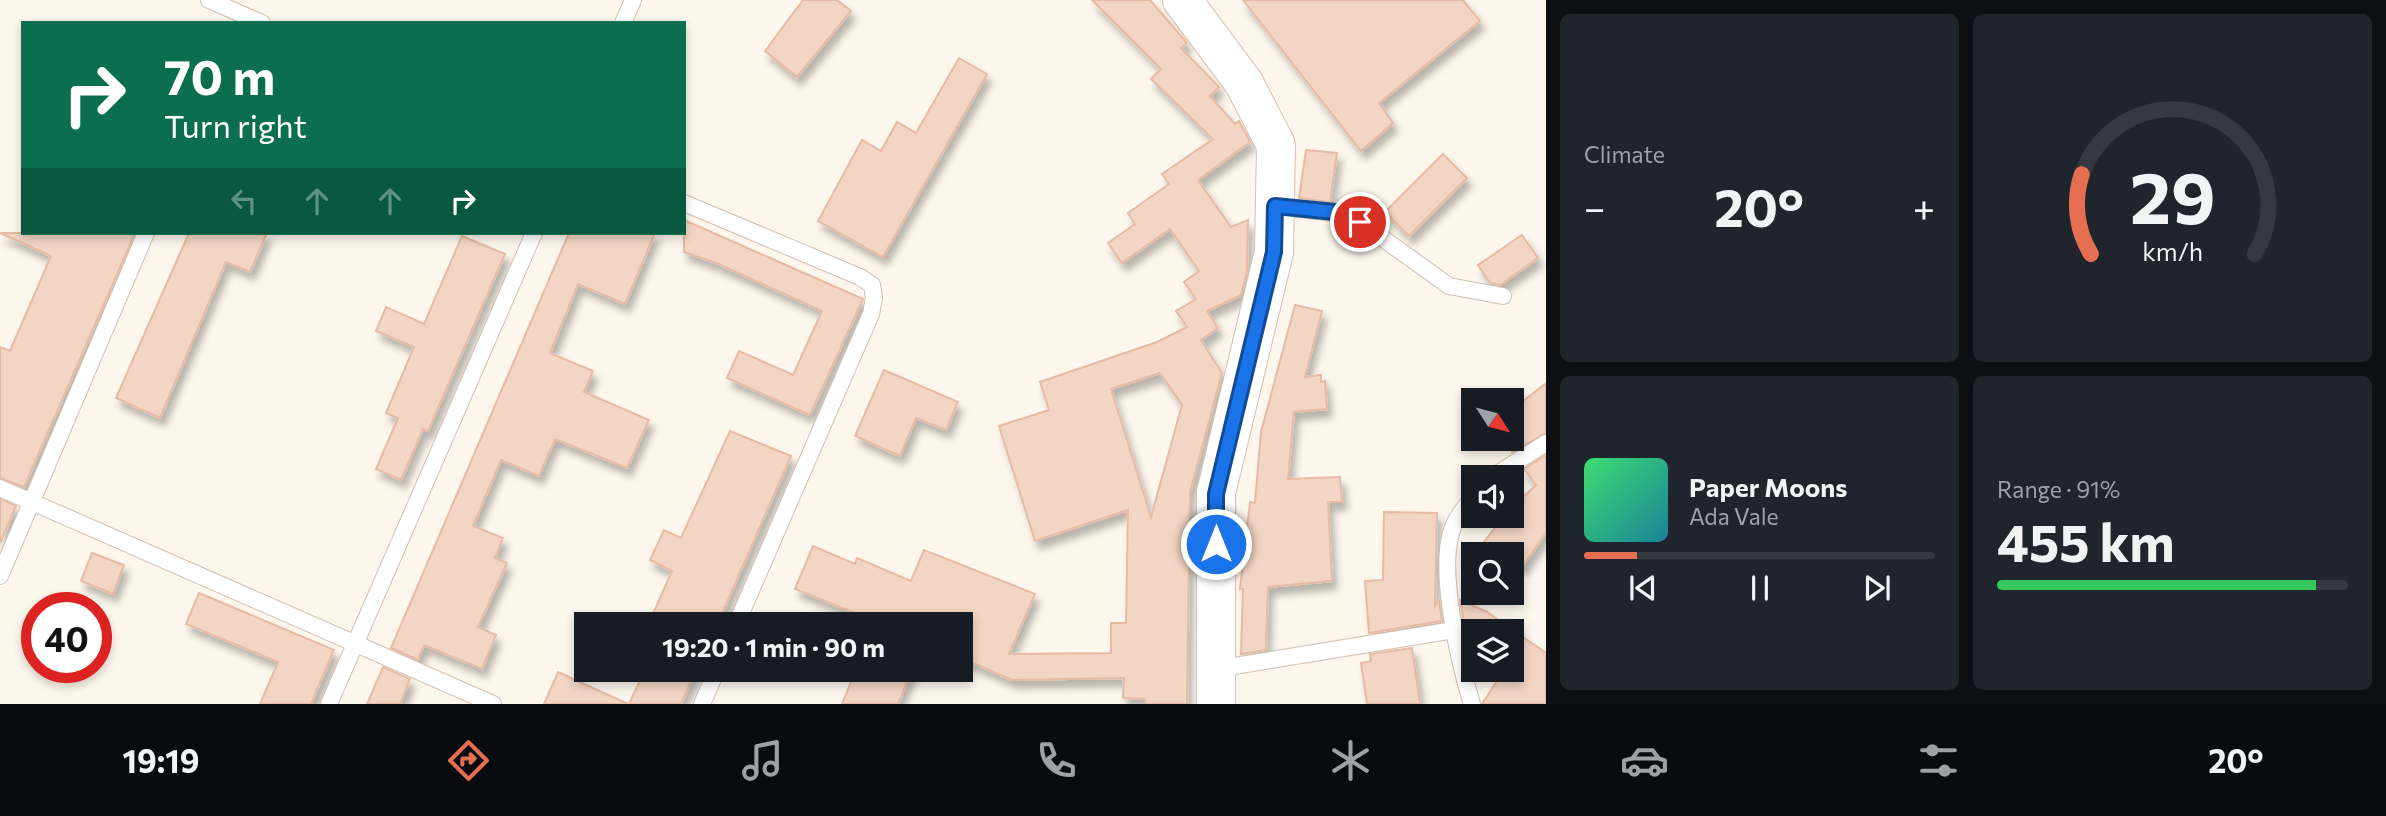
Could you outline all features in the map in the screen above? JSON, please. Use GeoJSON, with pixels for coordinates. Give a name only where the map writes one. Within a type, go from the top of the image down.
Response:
{"type":"FeatureCollection","features":[{"type":"Feature","properties":{"kind":"street"},"geometry":{"type":"LineString","coordinates":[[1182,0],[1244,83],[1276,145],[1274,252],[1216,494],[1216,687]]}},
{"type":"Feature","properties":{"kind":"lane"},"geometry":{"type":"LineString","coordinates":[[209,0],[258,21]]}},
{"type":"Feature","properties":{"kind":"lane"},"geometry":{"type":"LineString","coordinates":[[624,21],[633,0]]}},
{"type":"Feature","properties":{"kind":"lane"},"geometry":{"type":"LineString","coordinates":[[686,204],[860,276],[872,285],[874,298],[871,314],[742,612]]}},
{"type":"Feature","properties":{"kind":"lane"},"geometry":{"type":"LineString","coordinates":[[1275,206],[1335,212],[1360,222],[1449,286],[1503,296]]}},
{"type":"Feature","properties":{"kind":"lane"},"geometry":{"type":"LineString","coordinates":[[0,576],[145,235]]}},
{"type":"Feature","properties":{"kind":"lane"},"geometry":{"type":"LineString","coordinates":[[329,704],[533,235]]}},
{"type":"Feature","properties":{"kind":"lane"},"geometry":{"type":"LineString","coordinates":[[1511,465],[1546,443]]}},
{"type":"Feature","properties":{"kind":"lane"},"geometry":{"type":"LineString","coordinates":[[0,488],[493,704]]}},
{"type":"Feature","properties":{"kind":"lane"},"geometry":{"type":"LineString","coordinates":[[1461,512],[1451,533],[1448,564],[1454,630],[1472,704]]}},
{"type":"Feature","properties":{"kind":"lane"},"geometry":{"type":"LineString","coordinates":[[1216,687],[1454,630]]}},
{"type":"Feature","properties":{"kind":"lane"},"geometry":{"type":"LineString","coordinates":[[702,704],[712,682]]}},
{"type":"Feature","properties":{"kind":"building"},"geometry":{"type":"Polygon","coordinates":[[[803,0],[837,0],[851,11],[797,77],[765,51],[803,0]]]}},
{"type":"Feature","properties":{"kind":"building"},"geometry":{"type":"Polygon","coordinates":[[[1092,0],[1150,0],[1187,43],[1181,48],[1219,87],[1210,96],[1235,124],[1239,121],[1250,142],[1198,180],[1231,227],[1248,220],[1247,271],[1241,295],[1207,311],[1218,328],[1201,340],[1222,373],[1190,492],[1187,704],[1145,704],[1145,699],[1123,698],[1124,678],[1012,680],[973,663],[973,612],[852,612],[795,589],[813,546],[855,564],[857,558],[911,581],[924,550],[1035,594],[1009,654],[1111,653],[1111,623],[1126,623],[1128,510],[1035,541],[999,426],[1049,410],[1040,382],[1157,342],[1187,327],[1176,311],[1196,299],[1184,282],[1199,271],[1170,229],[1122,263],[1108,243],[1135,224],[1128,213],[1169,184],[1162,174],[1213,139],[1151,79],[1161,69],[1092,0]],[[1160,373],[1111,389],[1151,517],[1182,405],[1160,373]]]}},
{"type":"Feature","properties":{"kind":"building"},"geometry":{"type":"Polygon","coordinates":[[[1243,0],[1463,0],[1480,21],[1379,103],[1393,123],[1361,151],[1243,0]]]}},
{"type":"Feature","properties":{"kind":"building"},"geometry":{"type":"Polygon","coordinates":[[[959,58],[987,74],[883,257],[818,221],[862,140],[881,151],[897,122],[916,133],[959,58]]]}},
{"type":"Feature","properties":{"kind":"building"},"geometry":{"type":"Polygon","coordinates":[[[1306,150],[1337,153],[1330,202],[1299,198],[1306,150]]]}},
{"type":"Feature","properties":{"kind":"building"},"geometry":{"type":"Polygon","coordinates":[[[1443,154],[1467,178],[1409,236],[1385,212],[1443,154]]]}},
{"type":"Feature","properties":{"kind":"building"},"geometry":{"type":"Polygon","coordinates":[[[686,221],[863,299],[810,415],[727,378],[739,351],[793,375],[822,311],[716,263],[684,252],[686,221]]]}},
{"type":"Feature","properties":{"kind":"building"},"geometry":{"type":"Polygon","coordinates":[[[0,233],[134,235],[24,487],[0,478],[0,347],[10,351],[51,256],[0,233]]]}},
{"type":"Feature","properties":{"kind":"building"},"geometry":{"type":"Polygon","coordinates":[[[188,235],[266,235],[250,272],[226,262],[160,418],[116,398],[188,235]]]}},
{"type":"Feature","properties":{"kind":"building"},"geometry":{"type":"Polygon","coordinates":[[[568,235],[654,235],[625,304],[578,284],[550,353],[593,371],[584,392],[649,420],[627,468],[555,439],[539,476],[501,460],[473,526],[503,538],[495,558],[507,563],[478,627],[496,635],[482,669],[424,645],[418,660],[391,648],[568,235]]]}},
{"type":"Feature","properties":{"kind":"building"},"geometry":{"type":"Polygon","coordinates":[[[1522,235],[1538,258],[1500,285],[1490,283],[1478,265],[1522,235]]]}},
{"type":"Feature","properties":{"kind":"building"},"geometry":{"type":"Polygon","coordinates":[[[462,236],[505,254],[428,431],[423,429],[401,480],[376,469],[398,418],[386,413],[414,347],[376,331],[386,307],[424,324],[462,236]]]}},
{"type":"Feature","properties":{"kind":"building"},"geometry":{"type":"Polygon","coordinates":[[[1295,305],[1322,311],[1305,377],[1321,375],[1321,382],[1325,381],[1327,409],[1294,412],[1288,479],[1340,477],[1342,502],[1328,502],[1332,581],[1268,587],[1266,650],[1241,654],[1243,589],[1240,589],[1250,502],[1255,503],[1261,432],[1295,305]]]}},
{"type":"Feature","properties":{"kind":"building"},"geometry":{"type":"Polygon","coordinates":[[[884,370],[958,402],[946,430],[916,418],[900,456],[855,436],[884,370]]]}},
{"type":"Feature","properties":{"kind":"building"},"geometry":{"type":"Polygon","coordinates":[[[1546,383],[1546,433],[1524,445],[1524,400],[1546,383]]]}},
{"type":"Feature","properties":{"kind":"building"},"geometry":{"type":"Polygon","coordinates":[[[730,431],[791,456],[723,612],[654,612],[672,571],[650,560],[664,530],[681,538],[730,431]]]}},
{"type":"Feature","properties":{"kind":"building"},"geometry":{"type":"Polygon","coordinates":[[[1546,455],[1546,533],[1524,564],[1524,542],[1484,542],[1495,528],[1524,528],[1524,496],[1536,485],[1524,469],[1546,455]]]}},
{"type":"Feature","properties":{"kind":"building"},"geometry":{"type":"Polygon","coordinates":[[[0,499],[16,506],[0,543],[0,499]]]}},
{"type":"Feature","properties":{"kind":"building"},"geometry":{"type":"Polygon","coordinates":[[[1384,512],[1437,513],[1435,606],[1439,600],[1442,621],[1369,633],[1365,581],[1383,580],[1384,512]]]}},
{"type":"Feature","properties":{"kind":"building"},"geometry":{"type":"Polygon","coordinates":[[[92,553],[124,565],[113,594],[81,581],[92,553]]]}},
{"type":"Feature","properties":{"kind":"building"},"geometry":{"type":"Polygon","coordinates":[[[199,593],[334,650],[311,704],[260,704],[278,662],[186,624],[199,593]]]}},
{"type":"Feature","properties":{"kind":"building"},"geometry":{"type":"Polygon","coordinates":[[[1460,600],[1461,605],[1471,605],[1497,619],[1463,619],[1460,600]]]}},
{"type":"Feature","properties":{"kind":"building"},"geometry":{"type":"Polygon","coordinates":[[[1524,638],[1546,653],[1546,704],[1482,704],[1496,682],[1524,682],[1524,638]]]}},
{"type":"Feature","properties":{"kind":"building"},"geometry":{"type":"Polygon","coordinates":[[[1412,648],[1420,704],[1367,704],[1361,663],[1371,661],[1370,654],[1412,648]]]}},
{"type":"Feature","properties":{"kind":"building"},"geometry":{"type":"Polygon","coordinates":[[[383,667],[410,679],[400,704],[367,704],[383,667]]]}},
{"type":"Feature","properties":{"kind":"building"},"geometry":{"type":"Polygon","coordinates":[[[558,672],[574,679],[574,682],[580,682],[628,704],[544,704],[558,672]]]}},
{"type":"Feature","properties":{"kind":"building"},"geometry":{"type":"Polygon","coordinates":[[[639,682],[691,682],[681,704],[629,704],[639,682]]]}},
{"type":"Feature","properties":{"kind":"building"},"geometry":{"type":"Polygon","coordinates":[[[851,682],[907,682],[898,704],[842,704],[851,682]]]}},
{"type":"Feature","properties":{"kind":"route"},"geometry":{"type":"LineString","coordinates":[[1216,544],[1216,494],[1274,252],[1275,206],[1335,212],[1360,222]]}}]}
